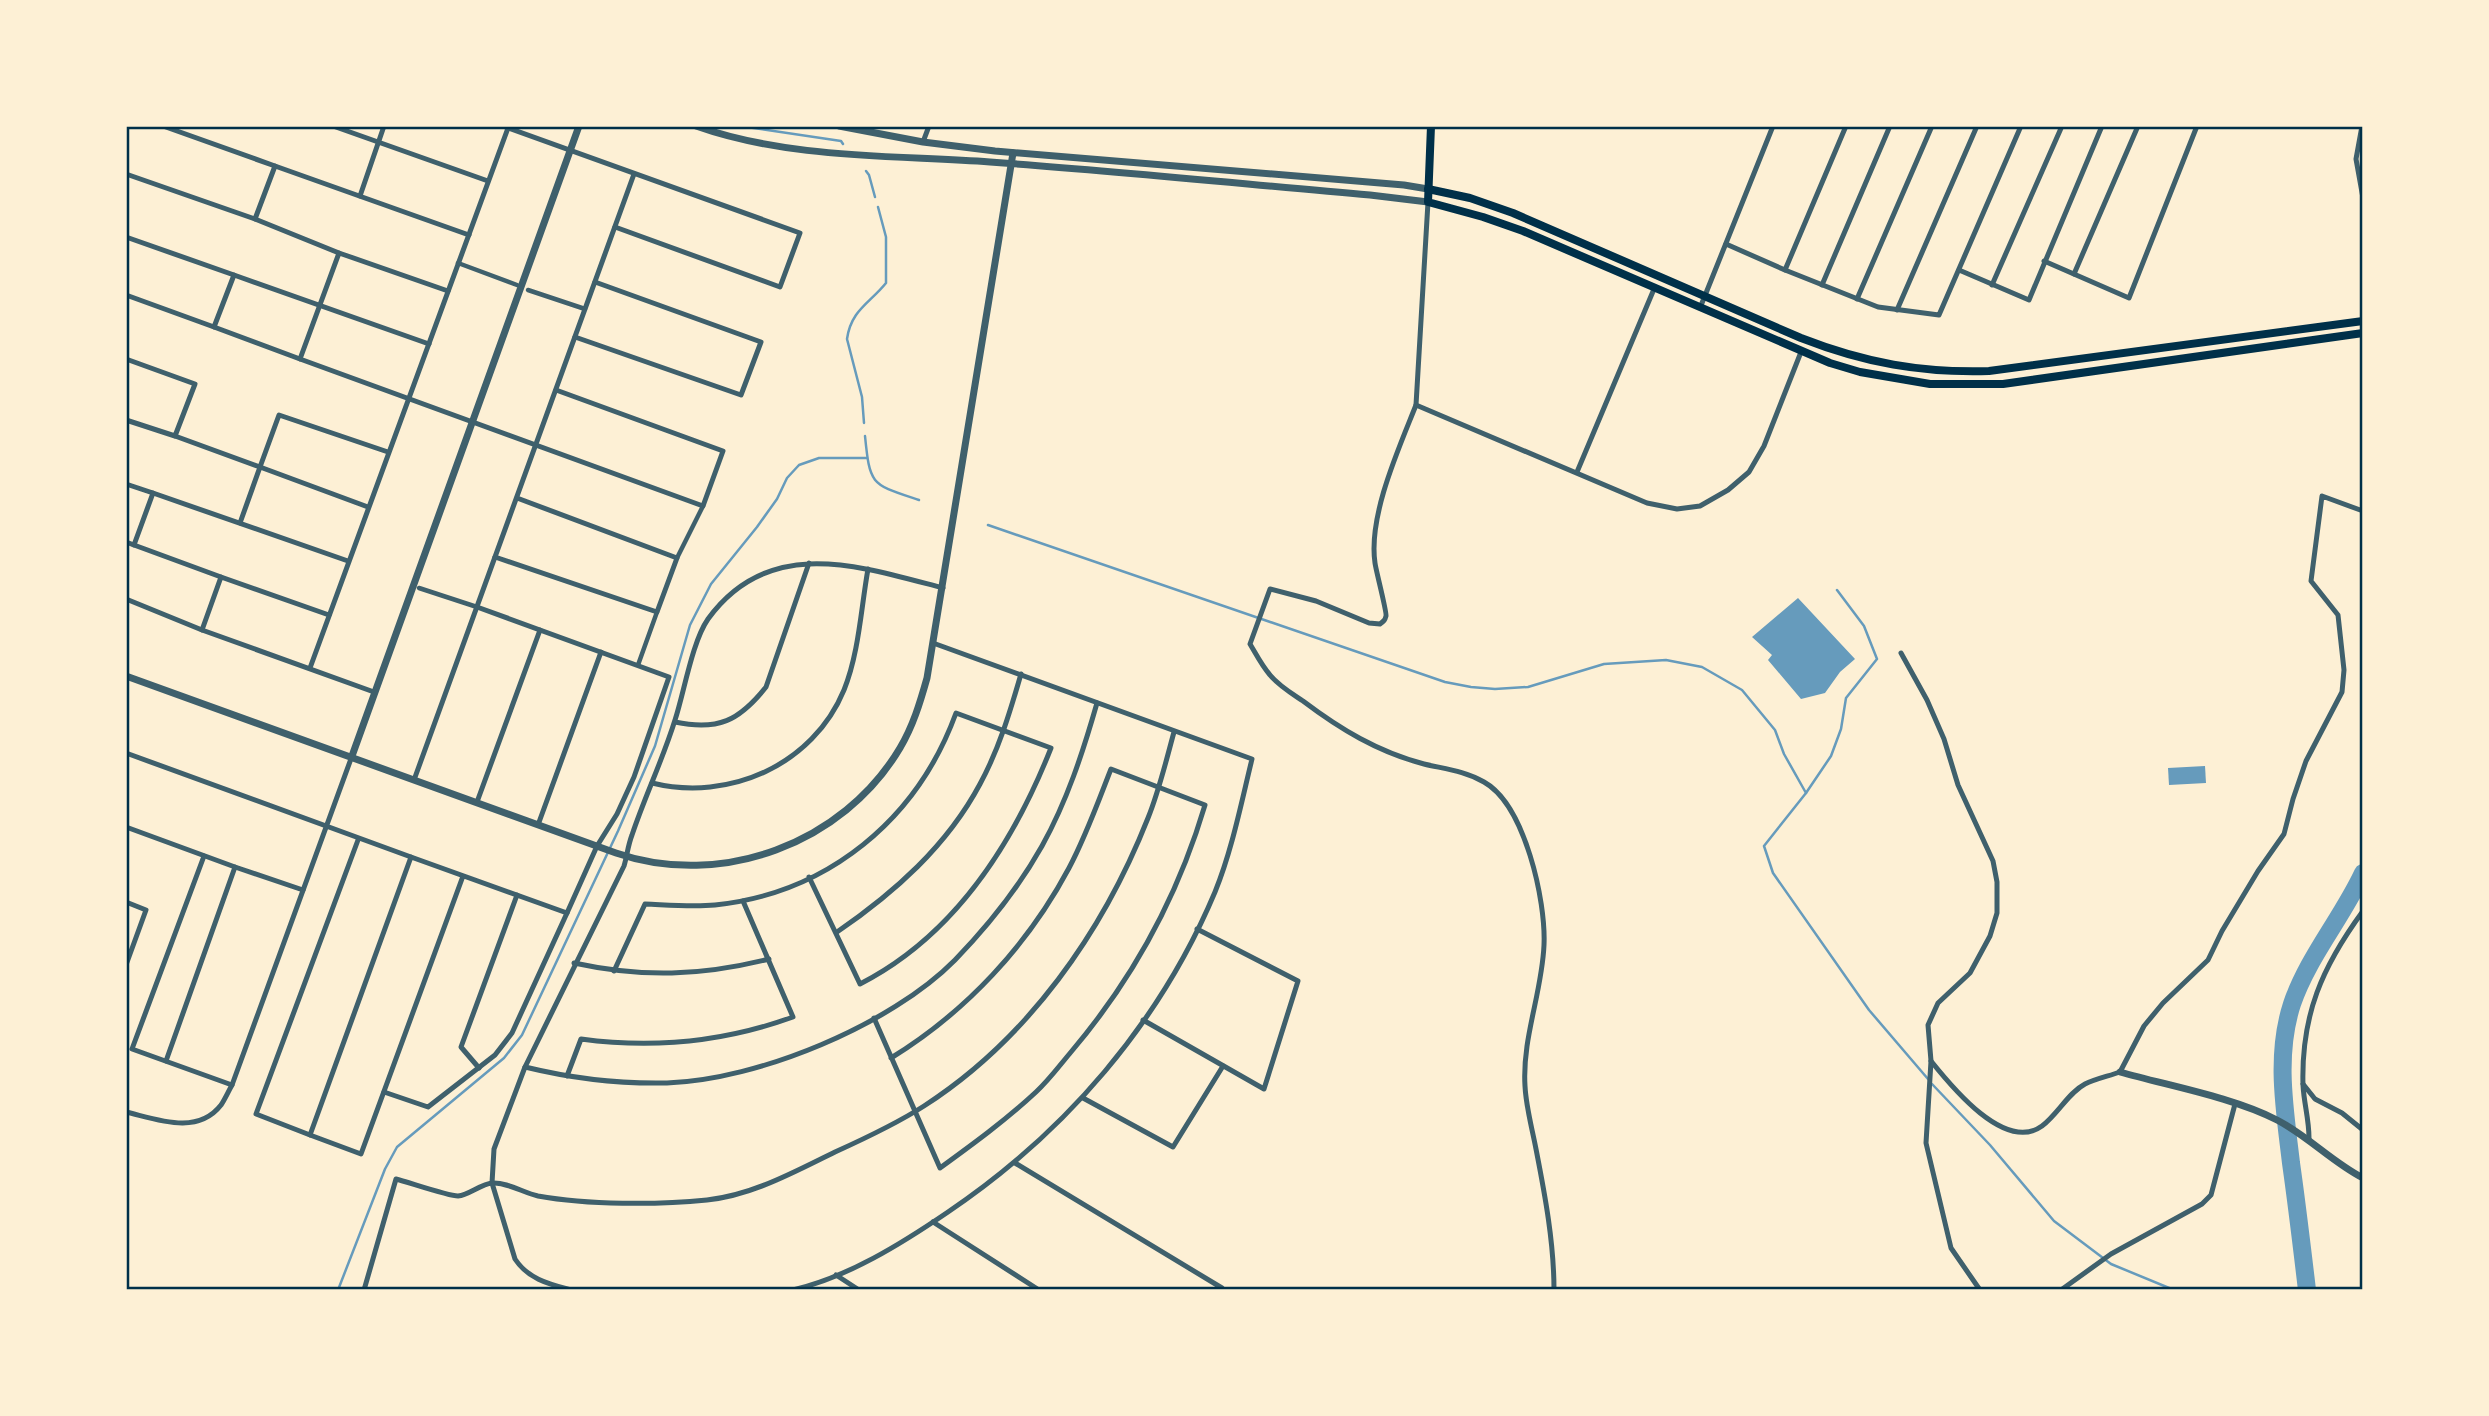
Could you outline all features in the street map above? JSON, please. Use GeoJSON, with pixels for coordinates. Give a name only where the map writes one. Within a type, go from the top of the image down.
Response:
{"type":"FeatureCollection","features":[{"type":"Feature","properties":{"kind":"main road"},"geometry":{"type":"LineString","coordinates":[[1431,126],[1428,202],[1523,231],[1830,363],[1895,379],[1930,384],[2003,384],[2363,333]]}},
{"type":"Feature","properties":{"kind":"main road"},"geometry":{"type":"LineString","coordinates":[[1429,189],[1470,198],[1513,213],[1833,350],[1888,365],[1937,371],[1989,371],[2363,321]]}},
{"type":"Feature","properties":{"kind":"street"},"geometry":{"type":"LineString","coordinates":[[163,126],[468,235]]}},
{"type":"Feature","properties":{"kind":"street"},"geometry":{"type":"LineString","coordinates":[[333,126],[488,181]]}},
{"type":"Feature","properties":{"kind":"street"},"geometry":{"type":"LineString","coordinates":[[360,197],[384,126]]}},
{"type":"Feature","properties":{"kind":"street"},"geometry":{"type":"LineString","coordinates":[[126,1112],[185,1124],[212,1114],[221,1105],[232,1085],[579,126]]}},
{"type":"Feature","properties":{"kind":"street"},"geometry":{"type":"LineString","coordinates":[[696,126],[720,135],[803,150],[1012,164],[1428,202],[1416,405],[1387,486],[1375,535],[1374,559],[1387,612],[1386,619],[1380,624],[1369,623],[1316,601],[1270,589],[1250,644],[1265,669],[1279,684],[1330,722],[1369,745],[1425,764],[1468,774],[1486,783],[1504,799],[1522,833],[1537,885],[1544,944],[1525,1061],[1525,1089],[1545,1195],[1554,1290]]}},
{"type":"Feature","properties":{"kind":"street"},"geometry":{"type":"LineString","coordinates":[[839,126],[923,142],[1013,153],[1429,189]]}},
{"type":"Feature","properties":{"kind":"street"},"geometry":{"type":"LineString","coordinates":[[923,142],[929,126]]}},
{"type":"Feature","properties":{"kind":"street"},"geometry":{"type":"LineString","coordinates":[[1700,309],[1773,126]]}},
{"type":"Feature","properties":{"kind":"street"},"geometry":{"type":"LineString","coordinates":[[1785,270],[1846,126]]}},
{"type":"Feature","properties":{"kind":"street"},"geometry":{"type":"LineString","coordinates":[[1822,285],[1890,126]]}},
{"type":"Feature","properties":{"kind":"street"},"geometry":{"type":"LineString","coordinates":[[1857,299],[1931,126]]}},
{"type":"Feature","properties":{"kind":"street"},"geometry":{"type":"LineString","coordinates":[[1898,310],[1977,126]]}},
{"type":"Feature","properties":{"kind":"street"},"geometry":{"type":"LineString","coordinates":[[1726,244],[1878,307],[1939,316],[2021,126]]}},
{"type":"Feature","properties":{"kind":"street"},"geometry":{"type":"LineString","coordinates":[[1992,285],[2062,126]]}},
{"type":"Feature","properties":{"kind":"street"},"geometry":{"type":"LineString","coordinates":[[1959,270],[2029,300],[2102,126]]}},
{"type":"Feature","properties":{"kind":"street"},"geometry":{"type":"LineString","coordinates":[[2074,274],[2138,126]]}},
{"type":"Feature","properties":{"kind":"street"},"geometry":{"type":"LineString","coordinates":[[2044,261],[2129,298],[2197,126]]}},
{"type":"Feature","properties":{"kind":"street"},"geometry":{"type":"LineString","coordinates":[[2362,126],[2356,159],[2363,198]]}},
{"type":"Feature","properties":{"kind":"street"},"geometry":{"type":"LineString","coordinates":[[310,668],[506,127],[800,233],[780,287],[615,227]]}},
{"type":"Feature","properties":{"kind":"street"},"geometry":{"type":"LineString","coordinates":[[126,676],[616,853],[655,863],[677,865],[742,861],[785,847],[823,827],[861,797],[899,750],[919,705],[927,678],[1013,153]]}},
{"type":"Feature","properties":{"kind":"street"},"geometry":{"type":"LineString","coordinates":[[255,219],[275,166]]}},
{"type":"Feature","properties":{"kind":"street"},"geometry":{"type":"LineString","coordinates":[[126,174],[448,291]]}},
{"type":"Feature","properties":{"kind":"street"},"geometry":{"type":"LineString","coordinates":[[414,779],[635,174]]}},
{"type":"Feature","properties":{"kind":"street"},"geometry":{"type":"LineString","coordinates":[[126,237],[429,344]]}},
{"type":"Feature","properties":{"kind":"street"},"geometry":{"type":"LineString","coordinates":[[300,359],[339,253]]}},
{"type":"Feature","properties":{"kind":"street"},"geometry":{"type":"LineString","coordinates":[[458,263],[517,285]]}},
{"type":"Feature","properties":{"kind":"street"},"geometry":{"type":"LineString","coordinates":[[215,327],[234,275]]}},
{"type":"Feature","properties":{"kind":"street"},"geometry":{"type":"LineString","coordinates":[[575,337],[741,396],[761,342],[595,282]]}},
{"type":"Feature","properties":{"kind":"street"},"geometry":{"type":"LineString","coordinates":[[1577,472],[1654,289]]}},
{"type":"Feature","properties":{"kind":"street"},"geometry":{"type":"LineString","coordinates":[[528,290],[585,309]]}},
{"type":"Feature","properties":{"kind":"street"},"geometry":{"type":"LineString","coordinates":[[126,295],[704,506]]}},
{"type":"Feature","properties":{"kind":"street"},"geometry":{"type":"LineString","coordinates":[[1416,405],[1647,503],[1677,509],[1700,506],[1728,490],[1749,472],[1764,446],[1801,352]]}},
{"type":"Feature","properties":{"kind":"street"},"geometry":{"type":"LineString","coordinates":[[126,359],[195,384],[175,436]]}},
{"type":"Feature","properties":{"kind":"street"},"geometry":{"type":"LineString","coordinates":[[556,390],[723,451],[704,506],[677,558],[638,665]]}},
{"type":"Feature","properties":{"kind":"street"},"geometry":{"type":"LineString","coordinates":[[240,523],[279,415],[388,452]]}},
{"type":"Feature","properties":{"kind":"street"},"geometry":{"type":"LineString","coordinates":[[126,420],[368,507]]}},
{"type":"Feature","properties":{"kind":"street"},"geometry":{"type":"LineString","coordinates":[[126,484],[348,561]]}},
{"type":"Feature","properties":{"kind":"street"},"geometry":{"type":"LineString","coordinates":[[134,545],[153,493]]}},
{"type":"Feature","properties":{"kind":"street"},"geometry":{"type":"LineString","coordinates":[[2120,1073],[2144,1026],[2163,1003],[2208,960],[2258,871],[2284,834],[2292,799],[2306,761],[2342,692],[2344,670],[2338,615],[2311,581],[2322,496],[2363,511]]}},
{"type":"Feature","properties":{"kind":"street"},"geometry":{"type":"LineString","coordinates":[[517,498],[677,558]]}},
{"type":"Feature","properties":{"kind":"street"},"geometry":{"type":"LineString","coordinates":[[126,542],[330,615]]}},
{"type":"Feature","properties":{"kind":"street"},"geometry":{"type":"LineString","coordinates":[[495,556],[657,612]]}},
{"type":"Feature","properties":{"kind":"street"},"geometry":{"type":"LineString","coordinates":[[571,1290],[541,1282],[521,1267],[508,1238],[492,1183],[494,1149],[525,1067],[627,856],[675,722],[707,620],[745,582],[785,567],[809,563],[842,563],[943,588]]}},
{"type":"Feature","properties":{"kind":"street"},"geometry":{"type":"LineString","coordinates":[[675,722],[693,726],[718,725],[737,717],[757,699],[766,687],[809,563]]}},
{"type":"Feature","properties":{"kind":"street"},"geometry":{"type":"LineString","coordinates":[[652,783],[686,789],[731,785],[771,770],[806,744],[829,717],[848,680],[868,569]]}},
{"type":"Feature","properties":{"kind":"street"},"geometry":{"type":"LineString","coordinates":[[202,630],[221,577]]}},
{"type":"Feature","properties":{"kind":"street"},"geometry":{"type":"LineString","coordinates":[[384,1092],[428,1107],[495,1055],[512,1033],[597,845],[617,814],[635,778],[669,677],[419,587]]}},
{"type":"Feature","properties":{"kind":"street"},"geometry":{"type":"LineString","coordinates":[[126,600],[374,692]]}},
{"type":"Feature","properties":{"kind":"street"},"geometry":{"type":"LineString","coordinates":[[477,802],[540,630]]}},
{"type":"Feature","properties":{"kind":"street"},"geometry":{"type":"LineString","coordinates":[[793,1290],[813,1285],[876,1256],[933,1222],[1015,1163],[1083,1098],[1167,986],[1197,929],[1215,891],[1232,841],[1252,760],[933,643]]}},
{"type":"Feature","properties":{"kind":"street"},"geometry":{"type":"LineString","coordinates":[[538,825],[601,652]]}},
{"type":"Feature","properties":{"kind":"street"},"geometry":{"type":"LineString","coordinates":[[1901,653],[1940,729],[1962,794],[1993,861],[1997,882],[1997,912],[1990,936],[1970,973],[1938,1003],[1928,1025],[1930,1061],[1926,1143],[1951,1248],[1980,1290]]}},
{"type":"Feature","properties":{"kind":"street"},"geometry":{"type":"LineString","coordinates":[[836,932],[892,892],[938,844],[980,783],[1004,729],[1021,674]]}},
{"type":"Feature","properties":{"kind":"street"},"geometry":{"type":"LineString","coordinates":[[525,1067],[567,1076],[668,1083],[722,1076],[781,1060],[842,1034],[897,1005],[954,961],[1009,896],[1042,846],[1063,804],[1097,703]]}},
{"type":"Feature","properties":{"kind":"street"},"geometry":{"type":"LineString","coordinates":[[614,971],[645,904],[694,906],[743,901],[778,891],[849,856],[900,811],[922,782],[938,756],[956,713],[1051,748],[1019,821],[973,888],[937,929],[898,961],[860,984],[809,877]]}},
{"type":"Feature","properties":{"kind":"street"},"geometry":{"type":"LineString","coordinates":[[364,1290],[396,1179],[458,1196],[492,1183],[537,1196],[601,1201],[706,1200],[735,1195],[795,1172],[914,1113],[958,1083],[1054,986],[1090,935],[1122,879],[1149,816],[1174,732]]}},
{"type":"Feature","properties":{"kind":"street"},"geometry":{"type":"LineString","coordinates":[[126,753],[358,840],[567,913]]}},
{"type":"Feature","properties":{"kind":"street"},"geometry":{"type":"LineString","coordinates":[[874,1018],[914,1113],[940,1168],[991,1131],[1038,1090],[1114,998],[1150,940],[1175,890],[1205,804],[1111,769],[1070,867],[1037,922],[1016,949],[965,1002],[891,1058]]}},
{"type":"Feature","properties":{"kind":"street"},"geometry":{"type":"LineString","coordinates":[[126,827],[303,890]]}},
{"type":"Feature","properties":{"kind":"street"},"geometry":{"type":"LineString","coordinates":[[358,840],[256,1114],[361,1154],[463,876]]}},
{"type":"Feature","properties":{"kind":"street"},"geometry":{"type":"LineString","coordinates":[[204,856],[132,1049],[232,1085]]}},
{"type":"Feature","properties":{"kind":"street"},"geometry":{"type":"LineString","coordinates":[[310,1135],[411,857]]}},
{"type":"Feature","properties":{"kind":"street"},"geometry":{"type":"LineString","coordinates":[[166,1061],[235,867]]}},
{"type":"Feature","properties":{"kind":"street"},"geometry":{"type":"LineString","coordinates":[[479,1068],[461,1047],[517,895]]}},
{"type":"Feature","properties":{"kind":"street"},"geometry":{"type":"LineString","coordinates":[[567,1076],[581,1039],[622,1044],[678,1044],[720,1038],[793,1017],[743,901]]}},
{"type":"Feature","properties":{"kind":"street"},"geometry":{"type":"LineString","coordinates":[[126,902],[146,910],[126,965]]}},
{"type":"Feature","properties":{"kind":"street"},"geometry":{"type":"LineString","coordinates":[[2306,1136],[2309,1116],[2303,1084],[2305,1038],[2321,981],[2338,945],[2363,911]]}},
{"type":"Feature","properties":{"kind":"street"},"geometry":{"type":"LineString","coordinates":[[1143,1020],[1264,1089],[1298,981],[1197,929]]}},
{"type":"Feature","properties":{"kind":"street"},"geometry":{"type":"LineString","coordinates":[[574,963],[645,974],[708,971],[769,958]]}},
{"type":"Feature","properties":{"kind":"street"},"geometry":{"type":"LineString","coordinates":[[1930,1061],[1972,1108],[1990,1121],[2014,1130],[2040,1127],[2084,1085],[2120,1073],[2235,1104],[2273,1118],[2306,1136],[2363,1178]]}},
{"type":"Feature","properties":{"kind":"street"},"geometry":{"type":"LineString","coordinates":[[1083,1098],[1173,1147],[1223,1066]]}},
{"type":"Feature","properties":{"kind":"street"},"geometry":{"type":"LineString","coordinates":[[2303,1084],[2315,1098],[2342,1113],[2363,1130]]}},
{"type":"Feature","properties":{"kind":"street"},"geometry":{"type":"LineString","coordinates":[[2061,1290],[2111,1254],[2202,1204],[2211,1195],[2235,1104]]}},
{"type":"Feature","properties":{"kind":"street"},"geometry":{"type":"LineString","coordinates":[[1015,1163],[1222,1288],[1221,1290]]}},
{"type":"Feature","properties":{"kind":"street"},"geometry":{"type":"LineString","coordinates":[[933,1222],[1039,1290]]}},
{"type":"Feature","properties":{"kind":"street"},"geometry":{"type":"LineString","coordinates":[[836,1275],[859,1290]]}},
{"type":"Feature","properties":{"kind":"water"},"geometry":{"type":"Polygon","coordinates":[[[1798,598],[1855,659],[1840,672],[1825,693],[1801,699],[1768,660],[1772,655],[1752,637],[1798,598]]]}},
{"type":"Feature","properties":{"kind":"water"},"geometry":{"type":"Polygon","coordinates":[[[2205,766],[2206,783],[2169,785],[2168,768],[2205,766]]]}},
{"type":"Feature","properties":{"kind":"waterway"},"geometry":{"type":"LineString","coordinates":[[740,126],[841,141],[843,144]]}},
{"type":"Feature","properties":{"kind":"waterway"},"geometry":{"type":"LineString","coordinates":[[866,171],[875,197]]}},
{"type":"Feature","properties":{"kind":"waterway"},"geometry":{"type":"LineString","coordinates":[[864,423],[862,397],[847,339],[857,314],[886,283],[886,237],[878,207]]}},
{"type":"Feature","properties":{"kind":"waterway"},"geometry":{"type":"LineString","coordinates":[[865,436],[869,465],[876,481],[891,490],[919,500]]}},
{"type":"Feature","properties":{"kind":"waterway"},"geometry":{"type":"LineString","coordinates":[[338,1290],[385,1169],[397,1147],[504,1058],[522,1035],[655,746],[690,625],[711,584],[757,527],[777,499],[787,478],[799,465],[819,458],[867,458]]}},
{"type":"Feature","properties":{"kind":"waterway"},"geometry":{"type":"LineString","coordinates":[[988,525],[1445,682],[1495,689],[1528,687],[1604,664],[1666,660],[1702,667],[1742,690],[1775,730],[1784,754],[1806,793],[1764,846],[1773,873],[1869,1010],[1928,1079]]}},
{"type":"Feature","properties":{"kind":"waterway"},"geometry":{"type":"LineString","coordinates":[[1806,793],[1831,756],[1841,729],[1846,698],[1877,659],[1864,626],[1837,590]]}},
{"type":"Feature","properties":{"kind":"waterway"},"geometry":{"type":"LineString","coordinates":[[2307,1290],[2284,1104],[2284,1043],[2292,1004],[2299,987],[2363,873]]}},
{"type":"Feature","properties":{"kind":"waterway"},"geometry":{"type":"LineString","coordinates":[[1932,1084],[1990,1145],[2054,1221],[2111,1264],[2174,1290]]}}]}
